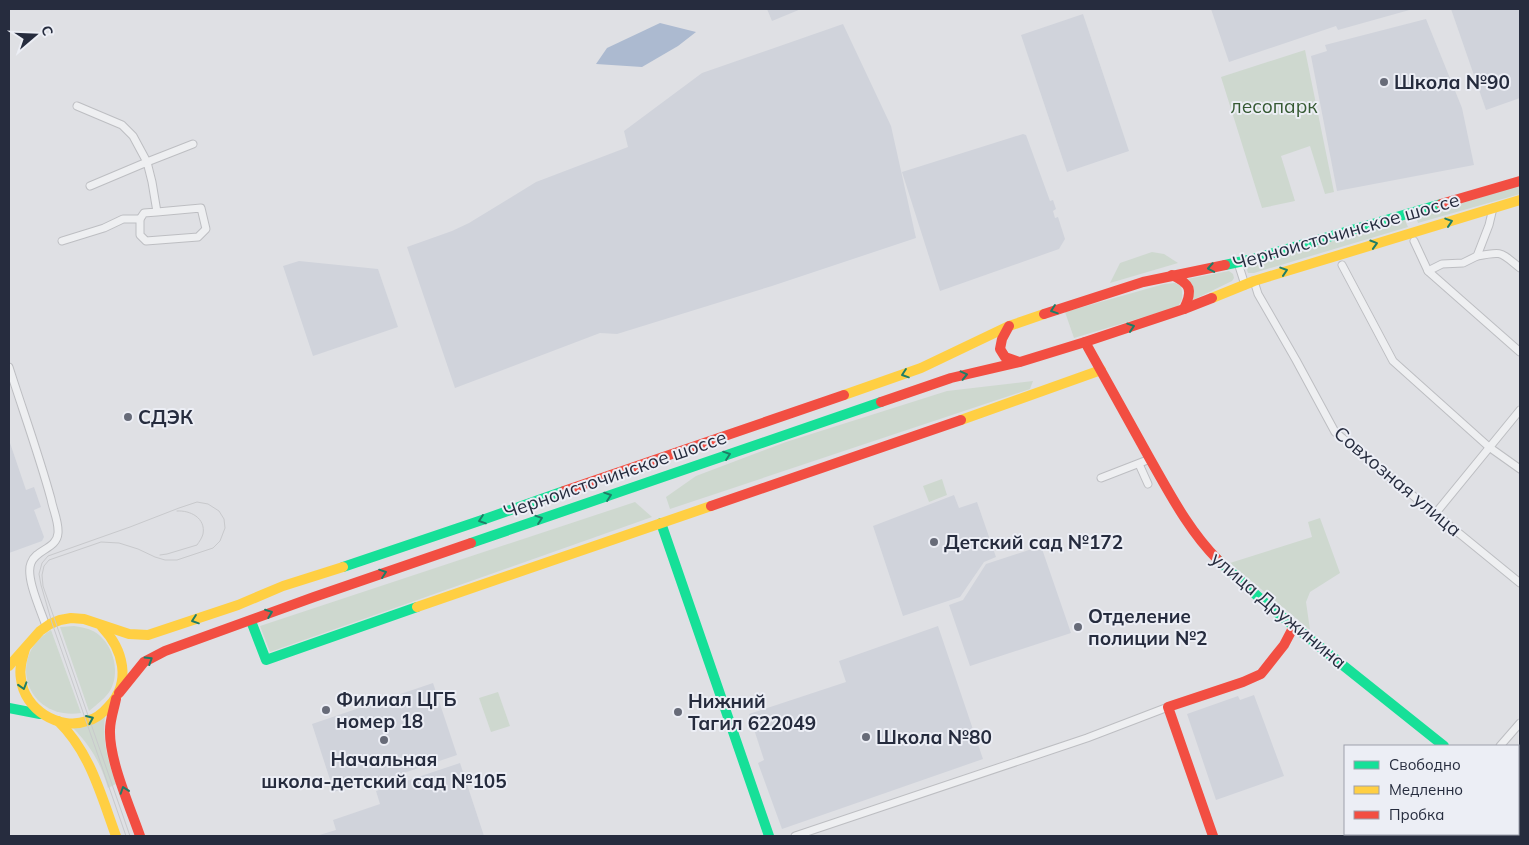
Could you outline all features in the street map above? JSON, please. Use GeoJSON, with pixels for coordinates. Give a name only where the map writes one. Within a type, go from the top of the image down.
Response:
{"type":"FeatureCollection","features":[{"type":"Feature","properties":{"kind":"main road","name":"Черноисточинское шоссе"},"geometry":{"type":"LineString","coordinates":[[9,666],[32,637],[46,626],[55,622],[77,618],[138,636],[169,629],[283,586],[485,519],[561,491],[921,368],[1009,326],[1057,309],[1143,282],[1238,263],[1520,182]]}},
{"type":"Feature","properties":{"kind":"main road","name":"Черноисточинское шоссе"},"geometry":{"type":"LineString","coordinates":[[25,647],[20,671],[23,689],[32,706],[58,721],[71,724],[87,721],[105,711],[144,662],[165,651],[314,597],[951,378],[1020,362],[1085,342],[1184,309],[1249,283],[1520,200]]}},
{"type":"Feature","properties":{"kind":"main road"},"geometry":{"type":"LineString","coordinates":[[1171,275],[1184,280],[1190,288],[1190,297],[1184,309]]}},
{"type":"Feature","properties":{"kind":"main road"},"geometry":{"type":"LineString","coordinates":[[1009,326],[1001,338],[999,347],[1006,359],[1020,362]]}},
{"type":"Feature","properties":{"kind":"main road","name":"улица Дружинина"},"geometry":{"type":"LineString","coordinates":[[1085,342],[1188,523],[1210,552],[1294,626],[1443,745]]}},
{"type":"Feature","properties":{"kind":"main road"},"geometry":{"type":"LineString","coordinates":[[251,620],[266,660],[874,451],[1101,370]]}},
{"type":"Feature","properties":{"kind":"main road"},"geometry":{"type":"LineString","coordinates":[[848,394],[855,412]]}},
{"type":"Feature","properties":{"kind":"main road"},"geometry":{"type":"LineString","coordinates":[[700,444],[707,462]]}},
{"type":"Feature","properties":{"kind":"main road"},"geometry":{"type":"LineString","coordinates":[[561,491],[568,509]]}},
{"type":"Feature","properties":{"kind":"main road"},"geometry":{"type":"LineString","coordinates":[[661,523],[769,836]]}},
{"type":"Feature","properties":{"kind":"main road"},"geometry":{"type":"LineString","coordinates":[[218,612],[218,623],[226,630]]}},
{"type":"Feature","properties":{"kind":"main road"},"geometry":{"type":"LineString","coordinates":[[99,625],[112,638],[122,658],[123,679],[110,729],[111,747],[140,836]]}},
{"type":"Feature","properties":{"kind":"main road"},"geometry":{"type":"LineString","coordinates":[[1212,836],[1168,707],[1261,674],[1284,645],[1294,626]]}},
{"type":"Feature","properties":{"kind":"main road","name":"Черноисточинское шоссе"},"geometry":{"type":"LineString","coordinates":[[9,708],[47,716]]}},
{"type":"Feature","properties":{"kind":"main road"},"geometry":{"type":"LineString","coordinates":[[58,721],[64,725],[74,738],[88,762],[115,836]]}},
{"type":"Feature","properties":{"kind":"street"},"geometry":{"type":"LineString","coordinates":[[77,106],[122,125],[133,136],[147,162],[157,212]]}},
{"type":"Feature","properties":{"kind":"street"},"geometry":{"type":"LineString","coordinates":[[90,186],[193,144]]}},
{"type":"Feature","properties":{"kind":"street"},"geometry":{"type":"LineString","coordinates":[[201,208],[206,229],[198,237],[146,241],[140,235],[140,218],[144,213],[157,212],[201,208]]}},
{"type":"Feature","properties":{"kind":"street"},"geometry":{"type":"LineString","coordinates":[[1477,256],[1489,225],[1493,208]]}},
{"type":"Feature","properties":{"kind":"street"},"geometry":{"type":"LineString","coordinates":[[62,241],[104,228],[123,219],[140,218]]}},
{"type":"Feature","properties":{"kind":"street"},"geometry":{"type":"LineString","coordinates":[[1414,241],[1428,271],[1520,352]]}},
{"type":"Feature","properties":{"kind":"street"},"geometry":{"type":"LineString","coordinates":[[1428,271],[1442,264],[1463,263],[1477,256],[1495,252],[1501,253],[1520,268]]}},
{"type":"Feature","properties":{"kind":"street","name":"Совхозная улица"},"geometry":{"type":"LineString","coordinates":[[1238,263],[1296,360],[1335,432],[1520,583]]}},
{"type":"Feature","properties":{"kind":"street"},"geometry":{"type":"LineString","coordinates":[[1342,265],[1392,360],[1489,447],[1520,469]]}},
{"type":"Feature","properties":{"kind":"street"},"geometry":{"type":"LineString","coordinates":[[9,368],[47,483],[58,532],[54,543],[35,556],[30,567],[31,581],[46,626]]}},
{"type":"Feature","properties":{"kind":"street"},"geometry":{"type":"LineString","coordinates":[[1435,514],[1520,410]]}},
{"type":"Feature","properties":{"kind":"street"},"geometry":{"type":"LineString","coordinates":[[1101,478],[1150,459]]}},
{"type":"Feature","properties":{"kind":"street"},"geometry":{"type":"LineString","coordinates":[[1139,464],[1148,484]]}},
{"type":"Feature","properties":{"kind":"street"},"geometry":{"type":"LineString","coordinates":[[794,836],[1087,738],[1168,707]]}},
{"type":"Feature","properties":{"kind":"street"},"geometry":{"type":"LineString","coordinates":[[1501,745],[1520,723]]}},
{"type":"Feature","properties":{"kind":"shaded area"},"geometry":{"type":"Polygon","coordinates":[[[767,9],[801,9],[772,21],[767,9]]]}},
{"type":"Feature","properties":{"kind":"shaded area"},"geometry":{"type":"Polygon","coordinates":[[[1211,9],[1413,9],[1338,30],[1336,26],[1229,62],[1211,9]]]}},
{"type":"Feature","properties":{"kind":"shaded area"},"geometry":{"type":"Polygon","coordinates":[[[1451,9],[1520,9],[1520,98],[1486,110],[1451,9]]]}},
{"type":"Feature","properties":{"kind":"shaded area"},"geometry":{"type":"Polygon","coordinates":[[[1083,14],[1129,151],[1067,172],[1021,35],[1083,14]]]}},
{"type":"Feature","properties":{"kind":"shaded area","name":"Школа №90"},"geometry":{"type":"Polygon","coordinates":[[[1426,19],[1462,108],[1474,165],[1337,191],[1311,56],[1327,51],[1325,45],[1426,19]]]}},
{"type":"Feature","properties":{"kind":"shaded area"},"geometry":{"type":"Polygon","coordinates":[[[843,24],[891,126],[916,238],[772,286],[617,334],[600,333],[455,388],[407,247],[469,223],[536,182],[628,147],[624,131],[702,73],[843,24]]]}},
{"type":"Feature","properties":{"kind":"shaded area"},"geometry":{"type":"Polygon","coordinates":[[[1023,134],[1026,135],[1050,201],[1053,200],[1056,209],[1053,211],[1055,218],[1058,217],[1065,239],[1059,249],[940,291],[902,172],[1023,134]]]}},
{"type":"Feature","properties":{"kind":"shaded area"},"geometry":{"type":"Polygon","coordinates":[[[299,261],[378,269],[398,327],[313,356],[283,266],[299,261]]]}},
{"type":"Feature","properties":{"kind":"shaded area"},"geometry":{"type":"Polygon","coordinates":[[[9,440],[26,490],[34,487],[41,507],[34,510],[44,537],[42,541],[9,553],[9,440]]]}},
{"type":"Feature","properties":{"kind":"shaded area","name":"Детский сад №172"},"geometry":{"type":"Polygon","coordinates":[[[954,495],[959,508],[977,502],[996,557],[984,562],[960,597],[903,616],[873,526],[954,495]]]}},
{"type":"Feature","properties":{"kind":"shaded area"},"geometry":{"type":"Polygon","coordinates":[[[1041,546],[1071,633],[970,666],[949,605],[963,600],[986,564],[1041,546]]]}},
{"type":"Feature","properties":{"kind":"shaded area","name":"Школа №80"},"geometry":{"type":"Polygon","coordinates":[[[938,626],[983,759],[782,829],[758,763],[764,760],[749,714],[846,682],[839,661],[938,626]]]}},
{"type":"Feature","properties":{"kind":"shaded area","name":"Начальная школа-детский сад №105"},"geometry":{"type":"Polygon","coordinates":[[[433,683],[457,755],[374,783],[372,779],[334,792],[312,724],[433,683]]]}},
{"type":"Feature","properties":{"kind":"shaded area"},"geometry":{"type":"Polygon","coordinates":[[[1254,695],[1284,776],[1216,800],[1187,714],[1238,696],[1240,700],[1254,695]]]}},
{"type":"Feature","properties":{"kind":"shaded area"},"geometry":{"type":"Polygon","coordinates":[[[460,763],[484,836],[316,836],[336,830],[333,820],[380,804],[376,791],[460,763]]]}},
{"type":"Feature","properties":{"kind":"green space","name":"лесопарк"},"geometry":{"type":"Polygon","coordinates":[[[1305,50],[1334,192],[1325,194],[1310,146],[1281,156],[1295,201],[1262,208],[1221,77],[1305,50]]]}},
{"type":"Feature","properties":{"kind":"green space"},"geometry":{"type":"Polygon","coordinates":[[[1520,185],[1520,194],[1418,223],[1416,217],[1520,185]]]}},
{"type":"Feature","properties":{"kind":"green space"},"geometry":{"type":"Polygon","coordinates":[[[1405,220],[1408,227],[1254,273],[1248,273],[1247,270],[1249,266],[1405,220]]]}},
{"type":"Feature","properties":{"kind":"green space"},"geometry":{"type":"Polygon","coordinates":[[[1152,252],[1164,254],[1178,263],[1110,283],[1120,263],[1152,252]]]}},
{"type":"Feature","properties":{"kind":"green space"},"geometry":{"type":"Polygon","coordinates":[[[1229,271],[1233,274],[1234,278],[1232,281],[1193,300],[1187,279],[1229,271]]]}},
{"type":"Feature","properties":{"kind":"green space"},"geometry":{"type":"Polygon","coordinates":[[[1175,283],[1181,286],[1182,293],[1177,307],[1074,338],[1065,312],[1164,284],[1175,283]]]}},
{"type":"Feature","properties":{"kind":"green space"},"geometry":{"type":"Polygon","coordinates":[[[1033,381],[1030,389],[670,509],[666,497],[696,476],[786,442],[947,391],[1033,381]]]}},
{"type":"Feature","properties":{"kind":"green space"},"geometry":{"type":"Polygon","coordinates":[[[942,479],[947,495],[929,502],[923,486],[942,479]]]}},
{"type":"Feature","properties":{"kind":"green space"},"geometry":{"type":"Polygon","coordinates":[[[635,502],[652,517],[270,652],[260,626],[635,502]]]}},
{"type":"Feature","properties":{"kind":"green space"},"geometry":{"type":"Polygon","coordinates":[[[1320,518],[1340,573],[1310,592],[1306,602],[1310,630],[1230,563],[1312,537],[1308,522],[1320,518]]]}},
{"type":"Feature","properties":{"kind":"green space"},"geometry":{"type":"Polygon","coordinates":[[[74,626],[91,630],[100,636],[110,649],[115,665],[114,681],[111,689],[89,711],[60,627],[74,626]]]}},
{"type":"Feature","properties":{"kind":"green space"},"geometry":{"type":"Polygon","coordinates":[[[51,630],[81,713],[62,713],[47,707],[36,697],[29,685],[26,670],[29,655],[37,642],[51,630]]]}},
{"type":"Feature","properties":{"kind":"green space"},"geometry":{"type":"Polygon","coordinates":[[[498,692],[510,726],[491,732],[479,698],[498,692]]]}},
{"type":"Feature","properties":{"kind":"green space"},"geometry":{"type":"Polygon","coordinates":[[[105,716],[105,743],[116,784],[108,788],[95,756],[73,728],[105,716]]]}},
{"type":"Feature","properties":{"kind":"water"},"geometry":{"type":"Polygon","coordinates":[[[660,23],[696,32],[678,46],[642,67],[596,64],[607,48],[660,23]]]}},
{"type":"Feature","properties":{"kind":"tram line"},"geometry":{"type":"LineString","coordinates":[[126,836],[52,623],[39,574],[42,563],[48,556],[197,502],[208,504],[219,511],[224,519],[225,528],[220,541],[213,548],[177,560],[165,560],[119,543],[101,542],[49,560],[44,566],[42,575],[43,586],[130,836]]}},
{"type":"Feature","properties":{"kind":"tram line"},"geometry":{"type":"LineString","coordinates":[[160,555],[197,545],[203,535],[200,519],[187,512],[177,511]]}},
{"type":"Feature","properties":{"kind":"traffic: fast"},"geometry":{"type":"LineString","coordinates":[[1225,265],[1253,259],[1441,204]]}},
{"type":"Feature","properties":{"kind":"traffic: fast"},"geometry":{"type":"LineString","coordinates":[[471,543],[881,402]]}},
{"type":"Feature","properties":{"kind":"traffic: fast"},"geometry":{"type":"LineString","coordinates":[[343,567],[564,491]]}},
{"type":"Feature","properties":{"kind":"traffic: fast"},"geometry":{"type":"LineString","coordinates":[[661,523],[769,836]]}},
{"type":"Feature","properties":{"kind":"traffic: fast"},"geometry":{"type":"LineString","coordinates":[[1218,560],[1265,603],[1443,745]]}},
{"type":"Feature","properties":{"kind":"traffic: fast"},"geometry":{"type":"LineString","coordinates":[[251,621],[266,660],[417,607]]}},
{"type":"Feature","properties":{"kind":"traffic: fast"},"geometry":{"type":"LineString","coordinates":[[9,708],[40,714]]}},
{"type":"Feature","properties":{"kind":"traffic: slow"},"geometry":{"type":"LineString","coordinates":[[1212,298],[1254,281],[1520,200]]}},
{"type":"Feature","properties":{"kind":"traffic: slow"},"geometry":{"type":"LineString","coordinates":[[844,395],[921,368],[1009,326],[1044,314]]}},
{"type":"Feature","properties":{"kind":"traffic: slow"},"geometry":{"type":"LineString","coordinates":[[961,420],[1101,370]]}},
{"type":"Feature","properties":{"kind":"traffic: slow"},"geometry":{"type":"LineString","coordinates":[[417,607],[711,506]]}},
{"type":"Feature","properties":{"kind":"traffic: slow"},"geometry":{"type":"LineString","coordinates":[[9,666],[40,631],[60,620],[71,618],[84,619],[129,634],[148,635],[238,605],[283,586],[343,567]]}},
{"type":"Feature","properties":{"kind":"traffic: slow"},"geometry":{"type":"LineString","coordinates":[[25,649],[20,675],[24,690],[36,708],[45,715],[65,723],[90,720],[109,706],[121,687],[122,666],[120,655],[102,627]]}},
{"type":"Feature","properties":{"kind":"traffic: slow"},"geometry":{"type":"LineString","coordinates":[[58,721],[69,733],[86,760],[116,836]]}},
{"type":"Feature","properties":{"kind":"traffic: jam"},"geometry":{"type":"LineString","coordinates":[[1441,204],[1520,181]]}},
{"type":"Feature","properties":{"kind":"traffic: jam"},"geometry":{"type":"LineString","coordinates":[[1044,314],[1143,282],[1225,265]]}},
{"type":"Feature","properties":{"kind":"traffic: jam"},"geometry":{"type":"LineString","coordinates":[[1172,275],[1187,285],[1189,297],[1184,309]]}},
{"type":"Feature","properties":{"kind":"traffic: jam"},"geometry":{"type":"LineString","coordinates":[[881,402],[951,378],[1020,362],[1085,342],[1212,298]]}},
{"type":"Feature","properties":{"kind":"traffic: jam"},"geometry":{"type":"LineString","coordinates":[[1009,326],[1002,339],[1000,349],[1005,357],[1019,362]]}},
{"type":"Feature","properties":{"kind":"traffic: jam"},"geometry":{"type":"LineString","coordinates":[[1085,342],[1181,512],[1198,537],[1218,560]]}},
{"type":"Feature","properties":{"kind":"traffic: jam"},"geometry":{"type":"LineString","coordinates":[[564,491],[844,395]]}},
{"type":"Feature","properties":{"kind":"traffic: jam"},"geometry":{"type":"LineString","coordinates":[[711,506],[961,420]]}},
{"type":"Feature","properties":{"kind":"traffic: jam"},"geometry":{"type":"LineString","coordinates":[[119,693],[144,662],[165,651],[471,543]]}},
{"type":"Feature","properties":{"kind":"traffic: jam"},"geometry":{"type":"LineString","coordinates":[[1213,836],[1168,707],[1243,682],[1261,674],[1284,645],[1294,626]]}},
{"type":"Feature","properties":{"kind":"traffic: jam"},"geometry":{"type":"LineString","coordinates":[[116,699],[110,726],[113,755],[116,769],[140,836]]}},
{"type":"Feature","properties":{"kind":"place","name":"Школа №90"},"geometry":{"type":"Point","coordinates":[1384,82]}},
{"type":"Feature","properties":{"kind":"place","name":"СДЭК"},"geometry":{"type":"Point","coordinates":[128,417]}},
{"type":"Feature","properties":{"kind":"place","name":"Детский сад №172"},"geometry":{"type":"Point","coordinates":[934,542]}},
{"type":"Feature","properties":{"kind":"place","name":"Отделение полиции №2"},"geometry":{"type":"Point","coordinates":[1078,627]}},
{"type":"Feature","properties":{"kind":"place","name":"Филиал ЦГБ номер 18"},"geometry":{"type":"Point","coordinates":[326,710]}},
{"type":"Feature","properties":{"kind":"place","name":"Нижний Тагил 622049"},"geometry":{"type":"Point","coordinates":[678,712]}},
{"type":"Feature","properties":{"kind":"place","name":"Школа №80"},"geometry":{"type":"Point","coordinates":[866,737]}},
{"type":"Feature","properties":{"kind":"place","name":"Начальная школа-детский сад №105"},"geometry":{"type":"Point","coordinates":[384,740]}}]}
